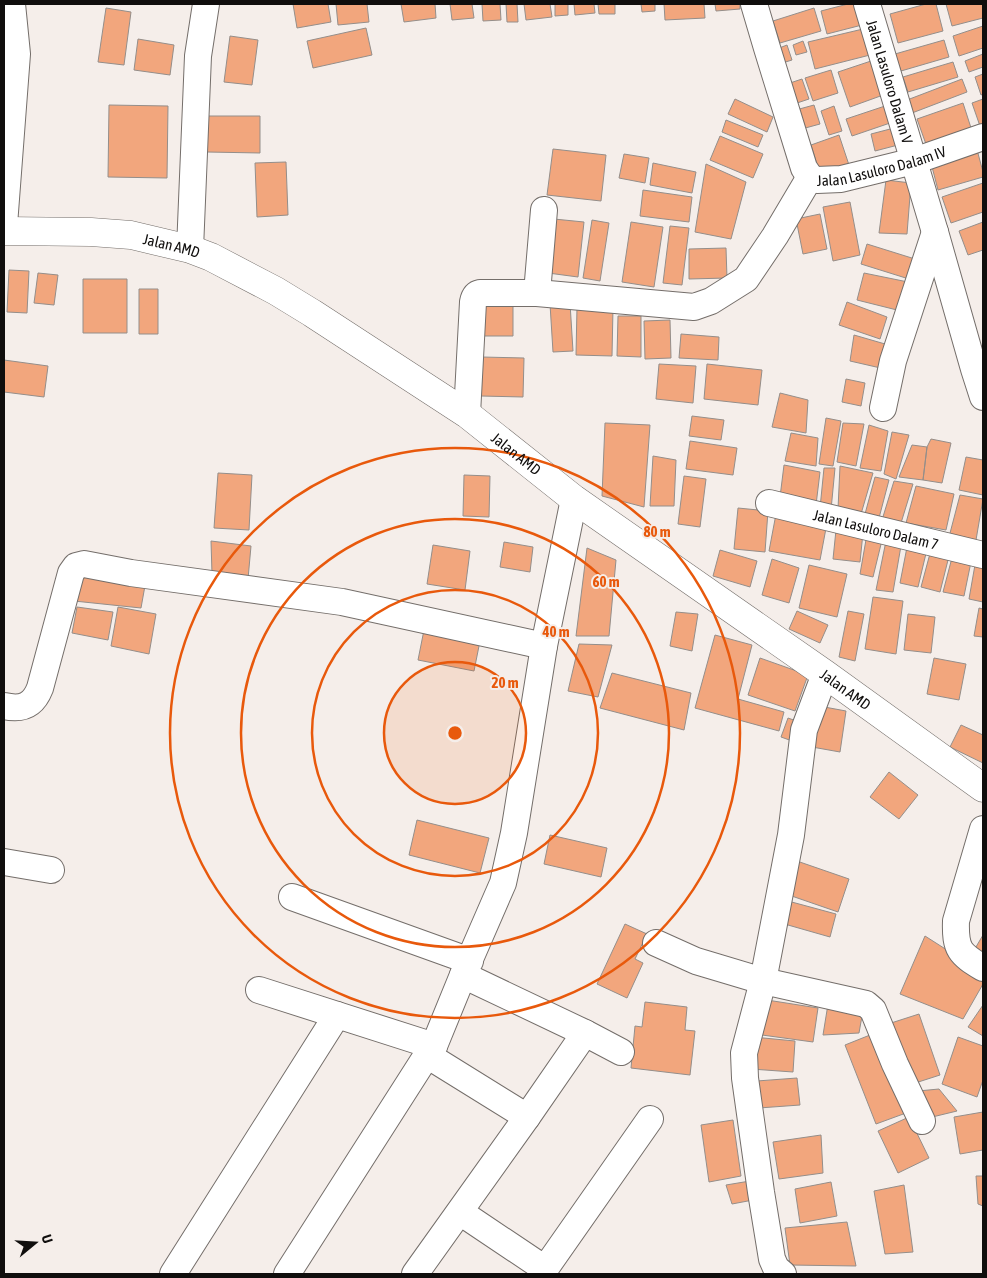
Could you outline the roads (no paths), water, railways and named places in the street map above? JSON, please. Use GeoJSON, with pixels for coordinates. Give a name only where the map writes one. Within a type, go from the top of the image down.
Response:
{"type":"FeatureCollection","features":[{"type":"Feature","properties":{"kind":"street"},"geometry":{"type":"LineString","coordinates":[[4,225],[17,54],[12,4]]}},
{"type":"Feature","properties":{"kind":"street"},"geometry":{"type":"LineString","coordinates":[[190,249],[198,56],[206,4]]}},
{"type":"Feature","properties":{"kind":"street","name":"Jalan Lasuloro Dalam IV"},"geometry":{"type":"LineString","coordinates":[[754,4],[804,168],[810,177],[817,180],[841,179],[914,161],[983,137]]}},
{"type":"Feature","properties":{"kind":"street","name":"Jalan Lasuloro Dalam V"},"geometry":{"type":"LineString","coordinates":[[867,4],[936,232],[983,397]]}},
{"type":"Feature","properties":{"kind":"street"},"geometry":{"type":"LineString","coordinates":[[467,414],[474,296],[480,293],[537,293],[694,307],[711,302],[746,279],[776,236],[810,177]]}},
{"type":"Feature","properties":{"kind":"street"},"geometry":{"type":"LineString","coordinates":[[537,293],[544,210]]}},
{"type":"Feature","properties":{"kind":"street","name":"Jalan AMD"},"geometry":{"type":"LineString","coordinates":[[4,231],[131,235],[190,249],[228,265],[283,296],[467,414],[574,499],[825,674],[983,788]]}},
{"type":"Feature","properties":{"kind":"street"},"geometry":{"type":"LineString","coordinates":[[883,408],[893,361],[936,232]]}},
{"type":"Feature","properties":{"kind":"street"},"geometry":{"type":"LineString","coordinates":[[287,1274],[431,1050],[503,883],[514,833],[544,646],[574,499]]}},
{"type":"Feature","properties":{"kind":"street","name":"Jalan Lasuloro Dalam 7"},"geometry":{"type":"LineString","coordinates":[[769,503],[983,555]]}},
{"type":"Feature","properties":{"kind":"street"},"geometry":{"type":"LineString","coordinates":[[4,706],[21,707],[32,702],[37,697],[71,573],[76,566],[84,564],[131,573],[342,602],[544,646]]}},
{"type":"Feature","properties":{"kind":"street"},"geometry":{"type":"LineString","coordinates":[[783,1274],[776,1268],[772,1259],[744,1078],[744,1053],[763,981],[792,834],[804,730],[825,674]]}},
{"type":"Feature","properties":{"kind":"street"},"geometry":{"type":"LineString","coordinates":[[983,828],[956,921],[955,935],[963,955],[983,968]]}},
{"type":"Feature","properties":{"kind":"street"},"geometry":{"type":"LineString","coordinates":[[4,862],[51,870]]}},
{"type":"Feature","properties":{"kind":"street"},"geometry":{"type":"LineString","coordinates":[[292,897],[467,968],[621,1052]]}},
{"type":"Feature","properties":{"kind":"street"},"geometry":{"type":"LineString","coordinates":[[656,943],[696,961],[763,981],[862,1002],[870,1008],[922,1121]]}},
{"type":"Feature","properties":{"kind":"street"},"geometry":{"type":"LineString","coordinates":[[259,990],[337,1015],[431,1050],[527,1117]]}},
{"type":"Feature","properties":{"kind":"street"},"geometry":{"type":"LineString","coordinates":[[180,1272],[337,1015]]}},
{"type":"Feature","properties":{"kind":"street"},"geometry":{"type":"LineString","coordinates":[[415,1274],[585,1033]]}},
{"type":"Feature","properties":{"kind":"street"},"geometry":{"type":"LineString","coordinates":[[460,1212],[545,1270],[650,1119]]}}]}
